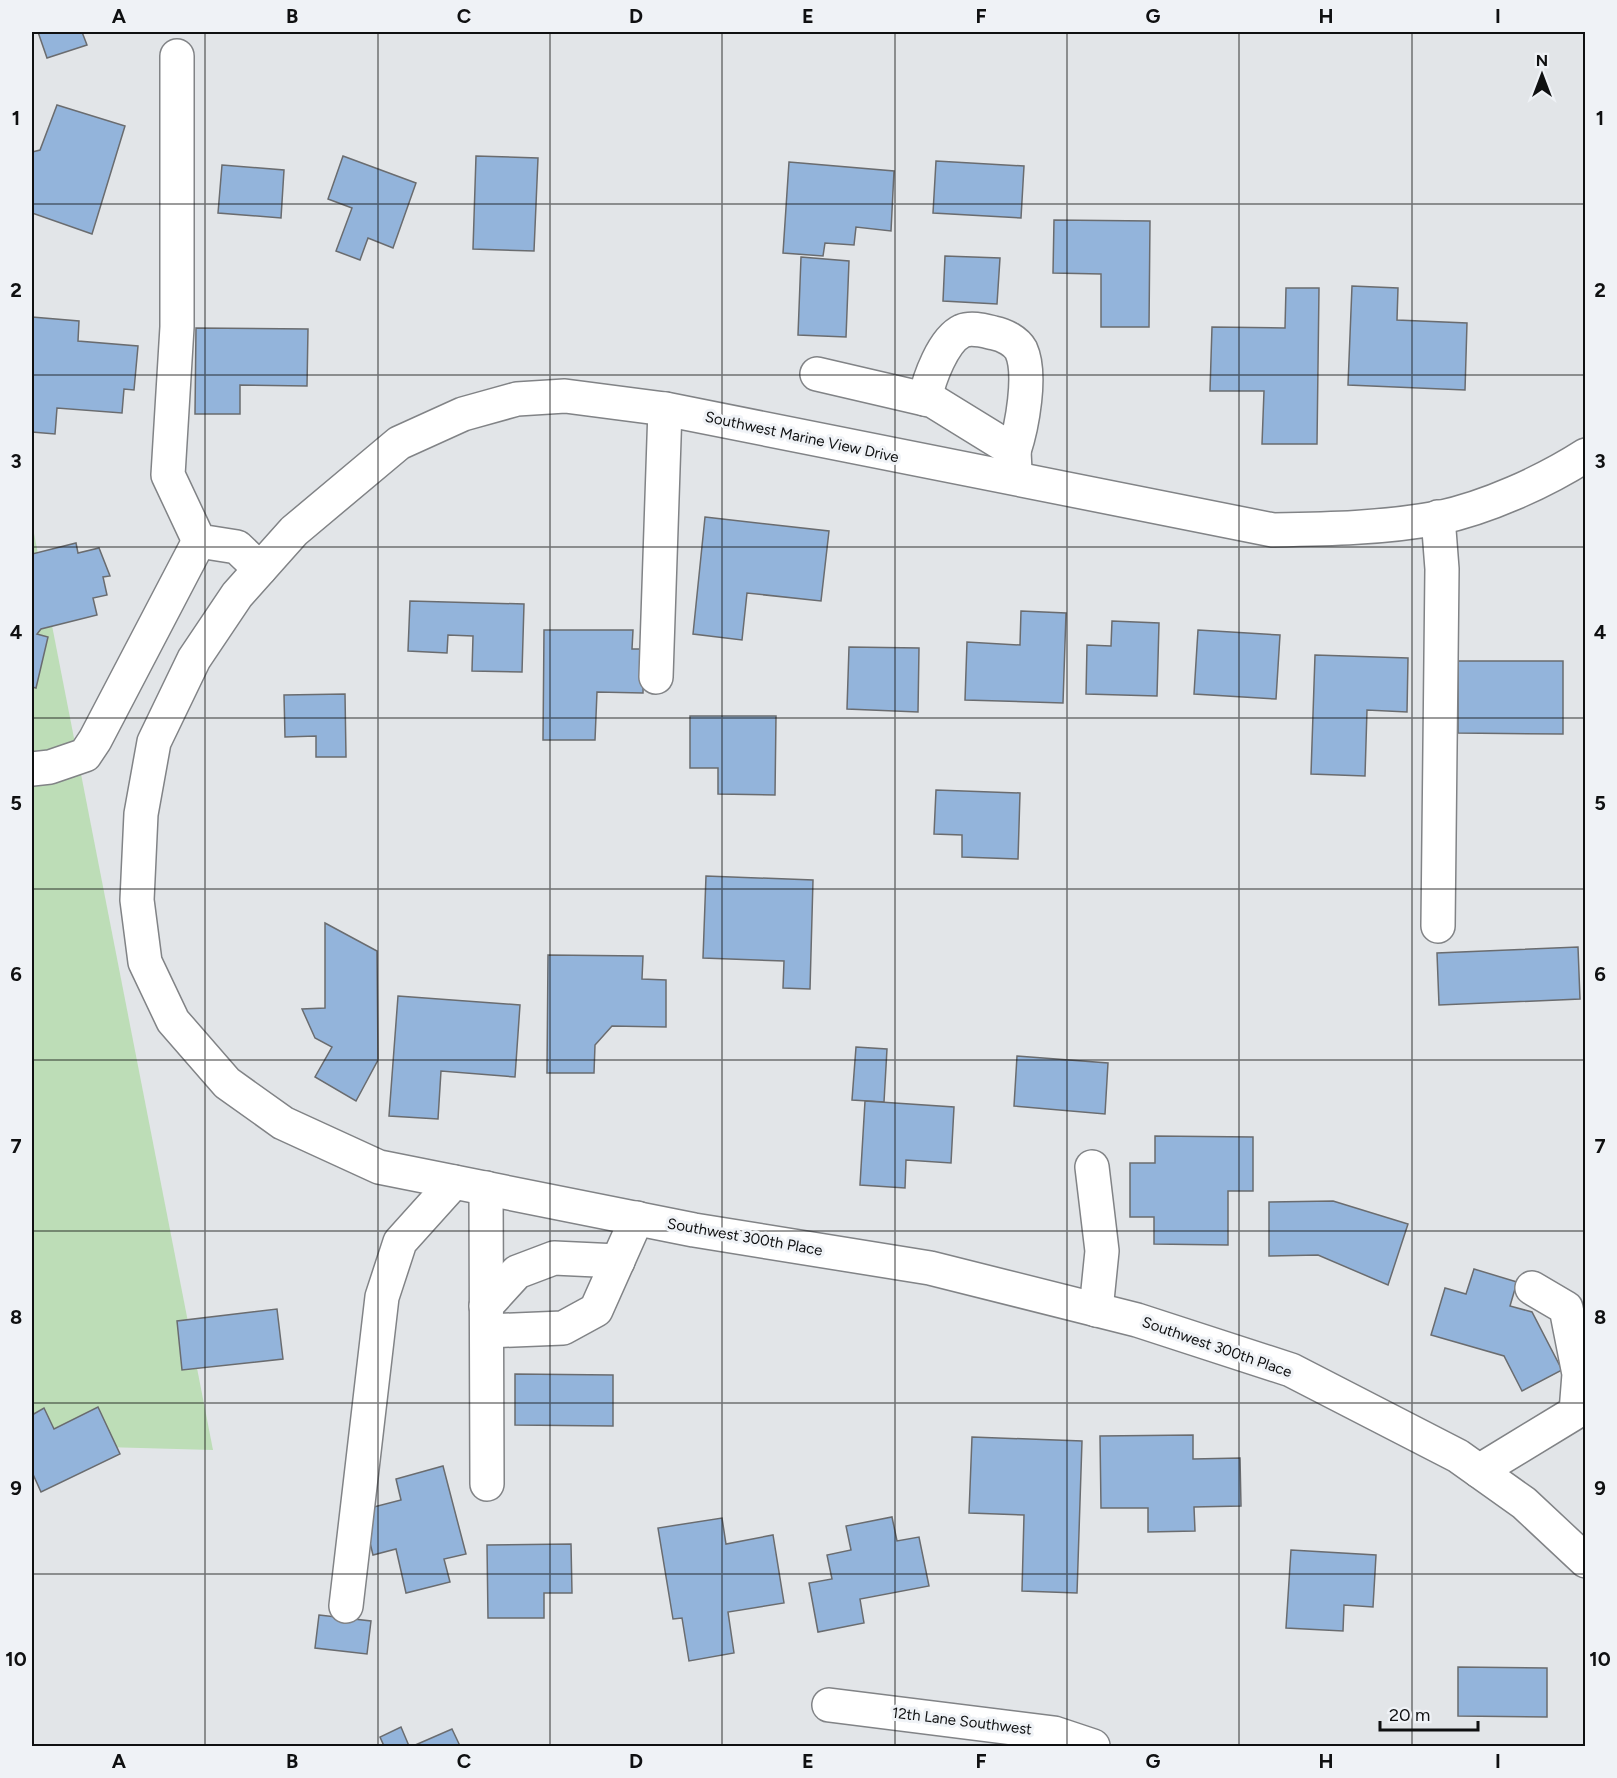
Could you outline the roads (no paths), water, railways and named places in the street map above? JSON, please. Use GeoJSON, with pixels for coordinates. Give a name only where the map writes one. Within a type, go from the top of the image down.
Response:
{"type":"FeatureCollection","features":[{"type":"Feature","properties":{"kind":"street"},"geometry":{"type":"LineString","coordinates":[[177,56],[177,327],[168,475],[199,541]]}},
{"type":"Feature","properties":{"kind":"street"},"geometry":{"type":"LineString","coordinates":[[817,374],[933,401],[1015,465],[1022,427],[1026,368],[1020,348],[1003,335],[973,329],[962,331],[946,346],[937,361],[925,399]]}},
{"type":"Feature","properties":{"kind":"street","name":"Southwest Marine View Drive"},"geometry":{"type":"LineString","coordinates":[[154,742],[194,659],[237,595],[294,531],[399,443],[463,414],[517,399],[566,396],[665,409],[1015,465],[1273,530],[1342,529],[1438,518],[1506,497],[1586,455]]}},
{"type":"Feature","properties":{"kind":"street"},"geometry":{"type":"LineString","coordinates":[[656,677],[665,409]]}},
{"type":"Feature","properties":{"kind":"street"},"geometry":{"type":"LineString","coordinates":[[1438,518],[1442,569],[1438,926]]}},
{"type":"Feature","properties":{"kind":"street"},"geometry":{"type":"LineString","coordinates":[[199,541],[237,547],[260,569]]}},
{"type":"Feature","properties":{"kind":"street"},"geometry":{"type":"LineString","coordinates":[[32,769],[68,762],[85,755],[199,541]]}},
{"type":"Feature","properties":{"kind":"street","name":"Southwest 300th Place"},"geometry":{"type":"LineString","coordinates":[[154,742],[141,813],[136,900],[146,962],[173,1021],[227,1083],[283,1123],[379,1167],[694,1230],[930,1268],[1137,1320],[1291,1370],[1458,1456],[1524,1503],[1586,1561]]}},
{"type":"Feature","properties":{"kind":"street"},"geometry":{"type":"LineString","coordinates":[[1092,1167],[1102,1251],[1096,1310]]}},
{"type":"Feature","properties":{"kind":"street"},"geometry":{"type":"LineString","coordinates":[[346,1606],[382,1297],[400,1242],[453,1182]]}},
{"type":"Feature","properties":{"kind":"street"},"geometry":{"type":"LineString","coordinates":[[486,1188],[487,1484]]}},
{"type":"Feature","properties":{"kind":"street"},"geometry":{"type":"LineString","coordinates":[[486,1318],[563,1328],[596,1310],[637,1218]]}},
{"type":"Feature","properties":{"kind":"street"},"geometry":{"type":"LineString","coordinates":[[486,1318],[517,1272],[554,1258],[618,1261]]}},
{"type":"Feature","properties":{"kind":"street"},"geometry":{"type":"LineString","coordinates":[[1479,1471],[1576,1412],[1579,1374],[1566,1308],[1532,1288]]}},
{"type":"Feature","properties":{"kind":"street","name":"12th Lane Southwest"},"geometry":{"type":"LineString","coordinates":[[829,1705],[1054,1733],[1093,1746]]}}]}
